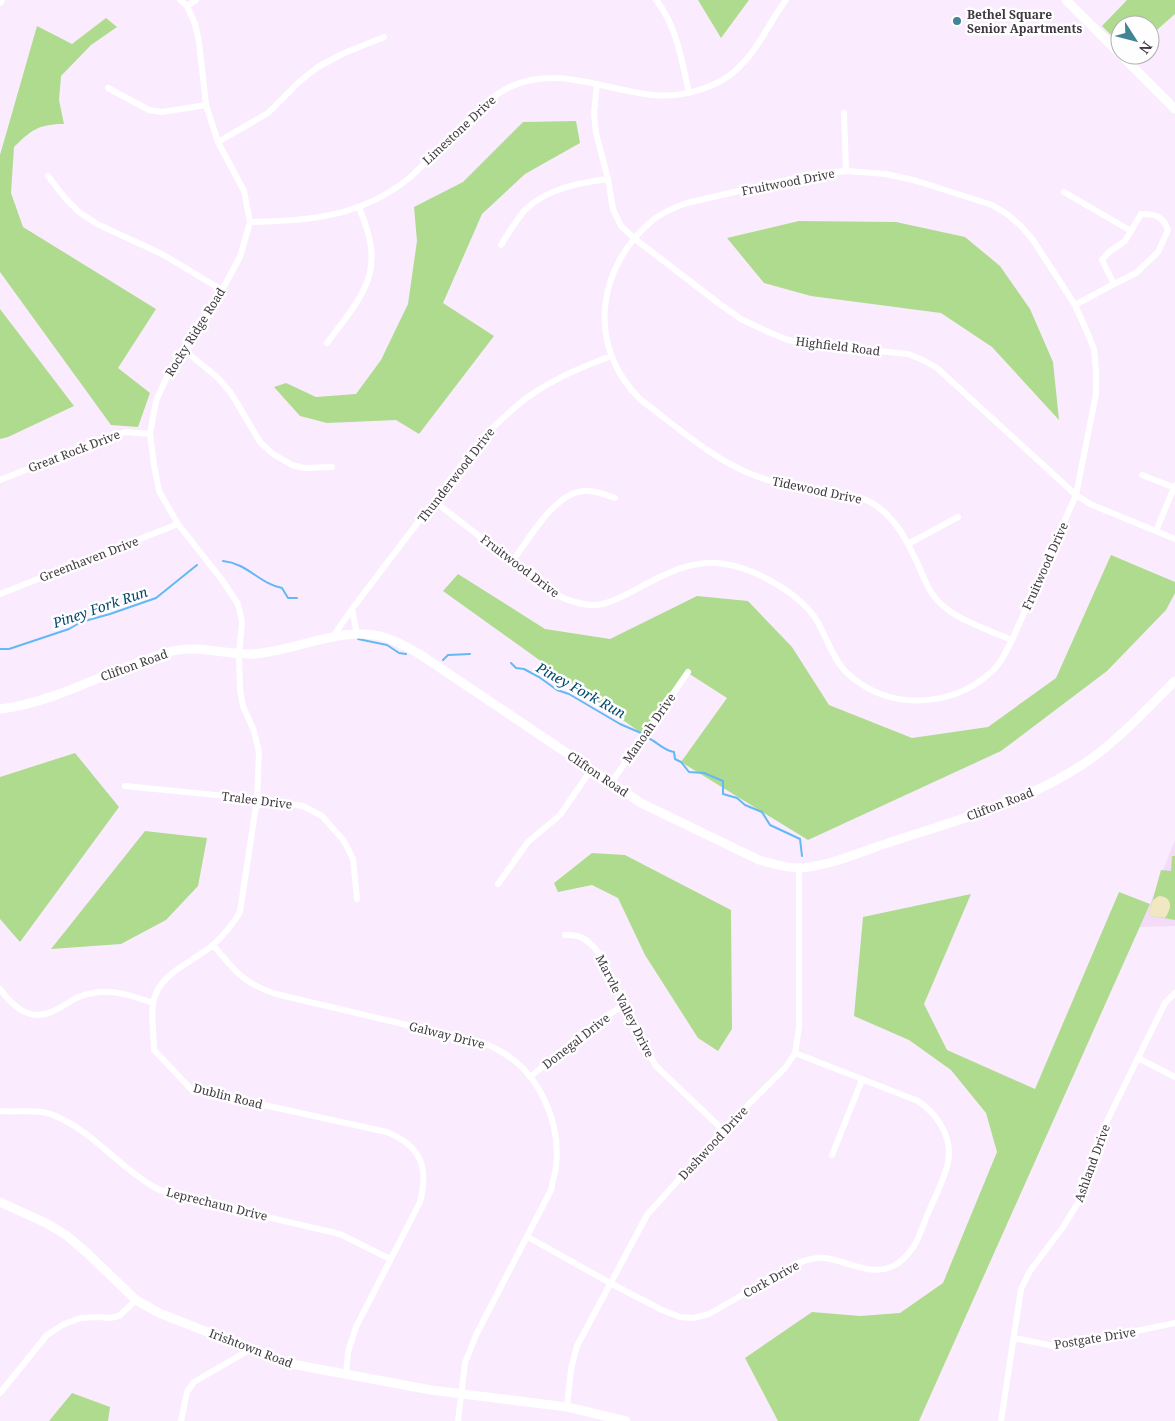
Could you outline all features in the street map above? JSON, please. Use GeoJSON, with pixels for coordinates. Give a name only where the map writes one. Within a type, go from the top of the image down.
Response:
{"type":"FeatureCollection","features":[{"type":"Feature","properties":{"kind":"main road"},"geometry":{"type":"LineString","coordinates":[[1066,0],[1110,43]]}},
{"type":"Feature","properties":{"kind":"main road"},"geometry":{"type":"LineString","coordinates":[[1132,65],[1175,109]]}},
{"type":"Feature","properties":{"kind":"main road","name":"Clifton Road"},"geometry":{"type":"LineString","coordinates":[[0,709],[41,700],[172,651],[196,648],[239,654],[267,652],[357,634],[379,636],[402,644],[651,809],[752,857],[777,865],[799,868],[824,864],[905,838],[1004,803],[1044,786],[1072,771],[1102,750],[1175,681]]}},
{"type":"Feature","properties":{"kind":"main road","name":"Irishtown Road"},"geometry":{"type":"LineString","coordinates":[[0,1202],[46,1222],[66,1235],[136,1300],[159,1313],[294,1365],[431,1390],[567,1407],[626,1421]]}},
{"type":"Feature","properties":{"kind":"street","name":"Rocky Ridge Road"},"geometry":{"type":"LineString","coordinates":[[180,0],[187,6],[195,24],[199,42],[206,105],[218,142],[244,190],[250,222],[240,257],[222,290],[168,373],[156,401],[150,434],[159,492],[178,524],[222,580],[238,604],[242,622],[239,654]]}},
{"type":"Feature","properties":{"kind":"street"},"geometry":{"type":"LineString","coordinates":[[187,6],[196,0]]}},
{"type":"Feature","properties":{"kind":"street"},"geometry":{"type":"LineString","coordinates":[[656,0],[670,24],[679,48],[689,94]]}},
{"type":"Feature","properties":{"kind":"street","name":"Limestone Drive"},"geometry":{"type":"LineString","coordinates":[[250,222],[297,221],[326,217],[359,208],[384,195],[408,178],[494,97],[513,86],[533,80],[556,78],[653,95],[689,94],[714,85],[734,72],[754,51],[786,0]]}},
{"type":"Feature","properties":{"kind":"street"},"geometry":{"type":"LineString","coordinates":[[218,142],[268,113],[300,81],[318,67],[342,54],[384,38]]}},
{"type":"Feature","properties":{"kind":"street","name":"Highfield Road"},"geometry":{"type":"LineString","coordinates":[[597,84],[594,114],[596,133],[608,179],[613,209],[621,226],[634,239],[721,305],[766,331],[788,340],[908,354],[923,360],[936,368],[1076,495],[1090,504],[1175,539]]}},
{"type":"Feature","properties":{"kind":"street"},"geometry":{"type":"LineString","coordinates":[[108,88],[149,110],[162,112],[206,105]]}},
{"type":"Feature","properties":{"kind":"street"},"geometry":{"type":"LineString","coordinates":[[844,113],[846,171]]}},
{"type":"Feature","properties":{"kind":"street","name":"Fruitwood Drive"},"geometry":{"type":"LineString","coordinates":[[434,501],[551,592],[564,599],[578,603],[595,605],[624,596],[675,569],[710,563],[742,568],[758,574],[793,595],[816,619],[831,650],[841,666],[852,678],[888,697],[924,701],[959,694],[976,685],[1002,660],[1076,495],[1096,394],[1094,349],[1075,305],[1033,240],[1020,225],[1007,214],[984,203],[917,181],[886,174],[846,171],[812,174],[687,202],[668,210],[634,239]]}},
{"type":"Feature","properties":{"kind":"street"},"geometry":{"type":"LineString","coordinates":[[48,176],[79,212],[97,224],[162,254],[222,290]]}},
{"type":"Feature","properties":{"kind":"street"},"geometry":{"type":"LineString","coordinates":[[500,246],[524,211],[540,198],[574,184],[608,179]]}},
{"type":"Feature","properties":{"kind":"street"},"geometry":{"type":"LineString","coordinates":[[1064,192],[1131,231]]}},
{"type":"Feature","properties":{"kind":"street"},"geometry":{"type":"LineString","coordinates":[[327,343],[366,288],[372,266],[372,247],[368,228],[359,208]]}},
{"type":"Feature","properties":{"kind":"street"},"geometry":{"type":"LineString","coordinates":[[1075,305],[1136,273],[1158,252],[1168,230],[1165,222],[1153,214],[1141,214],[1124,241],[1108,252],[1102,260],[1114,284]]}},
{"type":"Feature","properties":{"kind":"street","name":"Tidewood Drive"},"geometry":{"type":"LineString","coordinates":[[634,239],[616,266],[606,290],[604,315],[605,335],[611,356],[631,390],[641,400],[719,457],[751,474],[797,487],[859,497],[873,503],[886,513],[908,544],[928,589],[939,602],[953,613],[1012,640]]}},
{"type":"Feature","properties":{"kind":"street"},"geometry":{"type":"LineString","coordinates":[[183,349],[217,377],[231,392],[260,442],[273,454],[292,465],[304,468],[332,467]]}},
{"type":"Feature","properties":{"kind":"street","name":"Thunderwood Drive"},"geometry":{"type":"LineString","coordinates":[[332,638],[482,438],[506,414],[528,396],[583,366],[611,356]]}},
{"type":"Feature","properties":{"kind":"street","name":"Great Rock Drive"},"geometry":{"type":"LineString","coordinates":[[0,480],[125,432],[150,434]]}},
{"type":"Feature","properties":{"kind":"street"},"geometry":{"type":"LineString","coordinates":[[1142,475],[1175,486],[1156,531]]}},
{"type":"Feature","properties":{"kind":"street"},"geometry":{"type":"LineString","coordinates":[[512,562],[554,506],[564,497],[587,490],[615,498]]}},
{"type":"Feature","properties":{"kind":"street"},"geometry":{"type":"LineString","coordinates":[[908,544],[958,517]]}},
{"type":"Feature","properties":{"kind":"street","name":"Greenhaven Drive"},"geometry":{"type":"LineString","coordinates":[[0,594],[178,524]]}},
{"type":"Feature","properties":{"kind":"street"},"geometry":{"type":"LineString","coordinates":[[352,609],[357,634]]}},
{"type":"Feature","properties":{"kind":"street","name":"Dublin Road"},"geometry":{"type":"LineString","coordinates":[[239,654],[240,690],[243,706],[254,731],[259,752],[257,799],[240,912],[232,926],[213,945],[171,973],[158,989],[153,1003],[154,1050],[191,1089],[387,1132],[411,1145],[419,1156],[424,1170],[424,1186],[420,1202],[356,1327],[348,1352],[346,1374]]}},
{"type":"Feature","properties":{"kind":"street","name":"Manoah Drive"},"geometry":{"type":"LineString","coordinates":[[611,783],[688,672]]}},
{"type":"Feature","properties":{"kind":"street"},"geometry":{"type":"LineString","coordinates":[[498,884],[528,842],[560,815],[591,770]]}},
{"type":"Feature","properties":{"kind":"street","name":"Tralee Drive"},"geometry":{"type":"LineString","coordinates":[[125,786],[257,799],[303,806],[322,816],[344,841],[353,860],[357,899]]}},
{"type":"Feature","properties":{"kind":"street"},"geometry":{"type":"LineString","coordinates":[[796,1053],[799,1027],[799,868]]}},
{"type":"Feature","properties":{"kind":"street","name":"Marvle Valley Drive"},"geometry":{"type":"LineString","coordinates":[[565,936],[576,934],[588,940],[598,952],[655,1065],[723,1130]]}},
{"type":"Feature","properties":{"kind":"street","name":"Galway Drive"},"geometry":{"type":"LineString","coordinates":[[213,945],[245,980],[258,988],[276,994],[483,1043],[502,1051],[530,1077],[541,1092],[555,1128],[557,1146],[556,1168],[550,1190],[528,1237],[476,1335],[465,1363],[458,1421]]}},
{"type":"Feature","properties":{"kind":"street"},"geometry":{"type":"LineString","coordinates":[[0,988],[16,1007],[21,1011],[32,1014],[53,1012],[73,999],[100,992],[126,995],[153,1003]]}},
{"type":"Feature","properties":{"kind":"street","name":"Ashland Drive"},"geometry":{"type":"LineString","coordinates":[[1001,1421],[1021,1289],[1030,1270],[1063,1227],[1082,1198],[1107,1121],[1165,1003],[1175,993]]}},
{"type":"Feature","properties":{"kind":"street","name":"Donegal Drive"},"geometry":{"type":"LineString","coordinates":[[530,1077],[597,1022],[624,1005]]}},
{"type":"Feature","properties":{"kind":"street","name":"Cork Drive"},"geometry":{"type":"LineString","coordinates":[[528,1237],[662,1310],[680,1317],[693,1318],[709,1314],[796,1264],[812,1258],[826,1258],[867,1269],[882,1270],[896,1265],[906,1257],[915,1245],[942,1178],[949,1154],[947,1139],[941,1124],[931,1110],[918,1101],[796,1053]]}},
{"type":"Feature","properties":{"kind":"street","name":"Dashwood Drive"},"geometry":{"type":"LineString","coordinates":[[567,1407],[571,1369],[577,1346],[646,1215],[723,1130],[786,1068],[796,1053]]}},
{"type":"Feature","properties":{"kind":"street"},"geometry":{"type":"LineString","coordinates":[[1138,1058],[1175,1077]]}},
{"type":"Feature","properties":{"kind":"street"},"geometry":{"type":"LineString","coordinates":[[832,1155],[862,1080]]}},
{"type":"Feature","properties":{"kind":"street","name":"Leprechaun Drive"},"geometry":{"type":"LineString","coordinates":[[0,1110],[41,1112],[60,1117],[82,1130],[138,1176],[157,1189],[182,1197],[340,1234],[390,1259]]}},
{"type":"Feature","properties":{"kind":"street"},"geometry":{"type":"LineString","coordinates":[[0,1393],[47,1335],[64,1324],[80,1318],[110,1318],[119,1316],[136,1300]]}},
{"type":"Feature","properties":{"kind":"street","name":"Postgate Drive"},"geometry":{"type":"LineString","coordinates":[[1014,1338],[1053,1346],[1084,1342],[1175,1323]]}},
{"type":"Feature","properties":{"kind":"street"},"geometry":{"type":"LineString","coordinates":[[181,1421],[187,1392],[194,1382],[251,1349]]}},
{"type":"Feature","properties":{"kind":"shaded area"},"geometry":{"type":"Polygon","coordinates":[[[1175,840],[1175,926],[1140,927],[1150,904],[1175,840]]]}},
{"type":"Feature","properties":{"kind":"green space"},"geometry":{"type":"Polygon","coordinates":[[[698,0],[749,0],[721,38],[698,0]]]}},
{"type":"Feature","properties":{"kind":"green space"},"geometry":{"type":"Polygon","coordinates":[[[1127,0],[1175,0],[1175,14],[1160,27],[1160,15],[1113,15],[1127,0]]]}},
{"type":"Feature","properties":{"kind":"green space"},"geometry":{"type":"Polygon","coordinates":[[[106,18],[117,27],[91,45],[61,76],[59,100],[64,124],[48,125],[36,129],[25,136],[14,147],[11,193],[23,227],[156,309],[118,368],[150,393],[138,427],[111,425],[0,272],[0,155],[37,26],[72,44],[106,18]]]}},
{"type":"Feature","properties":{"kind":"green space"},"geometry":{"type":"Polygon","coordinates":[[[1110,18],[1110,34],[1102,26],[1110,18]]]}},
{"type":"Feature","properties":{"kind":"green space"},"geometry":{"type":"Polygon","coordinates":[[[576,121],[580,143],[525,174],[482,214],[443,303],[494,336],[419,434],[396,420],[327,423],[300,416],[274,387],[286,383],[316,397],[356,394],[381,360],[408,304],[417,241],[414,207],[463,182],[523,122],[576,121]]]}},
{"type":"Feature","properties":{"kind":"green space"},"geometry":{"type":"Polygon","coordinates":[[[799,221],[896,222],[965,237],[1000,266],[1030,309],[1053,362],[1059,420],[992,347],[941,313],[811,296],[764,283],[727,238],[799,221]]]}},
{"type":"Feature","properties":{"kind":"green space"},"geometry":{"type":"Polygon","coordinates":[[[0,309],[74,406],[0,439],[0,309]]]}},
{"type":"Feature","properties":{"kind":"green space"},"geometry":{"type":"Polygon","coordinates":[[[1111,555],[1175,582],[1175,593],[1166,610],[1107,671],[1001,751],[808,840],[681,762],[727,698],[688,673],[641,733],[443,591],[458,574],[545,629],[610,639],[697,596],[748,601],[792,647],[829,705],[912,738],[988,727],[1056,678],[1111,555]]]}},
{"type":"Feature","properties":{"kind":"green space"},"geometry":{"type":"Polygon","coordinates":[[[75,753],[119,807],[20,942],[0,919],[0,777],[75,753]]]}},
{"type":"Feature","properties":{"kind":"green space"},"geometry":{"type":"Polygon","coordinates":[[[145,831],[207,838],[198,886],[166,920],[121,944],[51,949],[145,831]]]}},
{"type":"Feature","properties":{"kind":"green space"},"geometry":{"type":"Polygon","coordinates":[[[592,853],[625,855],[731,910],[732,1029],[718,1051],[698,1038],[645,955],[618,898],[592,885],[558,892],[554,883],[592,853]]]}},
{"type":"Feature","properties":{"kind":"green space"},"geometry":{"type":"Polygon","coordinates":[[[1172,856],[1175,856],[1175,920],[1151,916],[1149,913],[1161,870],[1171,871],[1172,856]]]}},
{"type":"Feature","properties":{"kind":"green space"},"geometry":{"type":"Polygon","coordinates":[[[1119,892],[1150,904],[919,1421],[778,1421],[745,1358],[812,1312],[860,1316],[900,1313],[943,1283],[997,1152],[986,1113],[951,1070],[909,1040],[854,1016],[863,917],[971,894],[924,1004],[947,1050],[1035,1089],[1119,892]]]}},
{"type":"Feature","properties":{"kind":"green space"},"geometry":{"type":"Polygon","coordinates":[[[72,1393],[110,1407],[108,1421],[49,1421],[72,1393]]]}},
{"type":"Feature","properties":{"kind":"sand"},"geometry":{"type":"Polygon","coordinates":[[[1159,896],[1167,898],[1170,904],[1165,918],[1151,916],[1149,913],[1153,900],[1159,896]]]}},
{"type":"Feature","properties":{"kind":"waterway","name":"Piney Fork Run"},"geometry":{"type":"LineString","coordinates":[[223,561],[246,569],[274,586],[282,588],[288,598],[297,598]]}},
{"type":"Feature","properties":{"kind":"waterway","name":"Piney Fork Run"},"geometry":{"type":"LineString","coordinates":[[0,649],[9,649],[69,629],[81,622],[156,598],[197,565]]}},
{"type":"Feature","properties":{"kind":"waterway","name":"Piney Fork Run"},"geometry":{"type":"LineString","coordinates":[[358,639],[387,645],[399,653],[406,654]]}},
{"type":"Feature","properties":{"kind":"waterway","name":"Piney Fork Run"},"geometry":{"type":"LineString","coordinates":[[443,660],[448,655],[470,654]]}},
{"type":"Feature","properties":{"kind":"waterway","name":"Piney Fork Run"},"geometry":{"type":"LineString","coordinates":[[511,663],[516,668],[524,669],[557,690],[569,694],[620,724],[641,733]]}},
{"type":"Feature","properties":{"kind":"waterway"},"geometry":{"type":"LineString","coordinates":[[650,739],[665,749],[674,752],[675,759],[681,762],[689,772],[704,773],[723,781],[723,794],[737,798],[745,805],[762,812],[770,825],[800,839],[802,856]]}},
{"type":"Feature","properties":{"kind":"place","name":"Bethel Square Senior Apartments"},"geometry":{"type":"Point","coordinates":[957,21]}}]}
